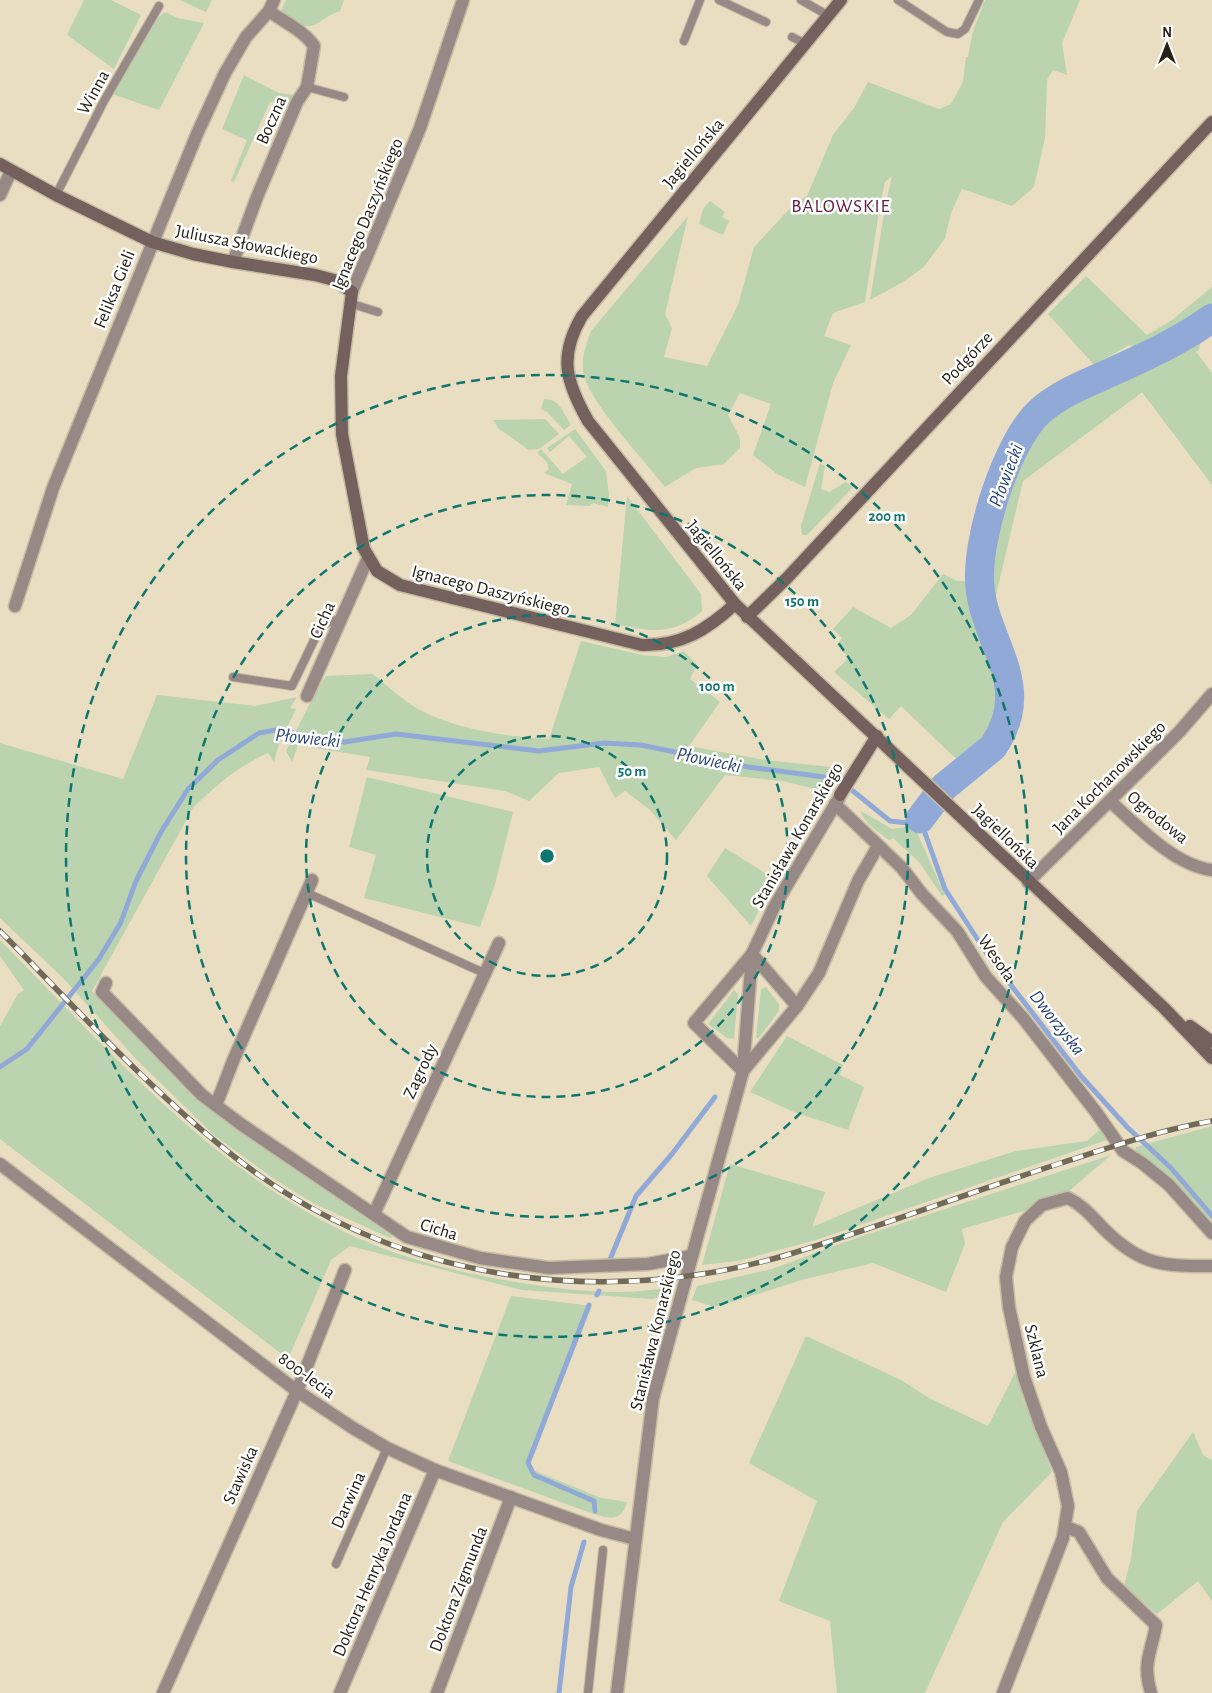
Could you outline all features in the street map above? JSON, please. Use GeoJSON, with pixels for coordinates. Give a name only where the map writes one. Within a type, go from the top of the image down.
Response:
{"type":"FeatureCollection","features":[{"type":"Feature","properties":{"kind":"street","name":"Ignacego Daszyńskiego"},"geometry":{"type":"LineString","coordinates":[[462,0],[420,128],[351,297],[341,376],[342,434],[361,538],[368,558],[378,571],[400,585],[642,644],[659,645],[688,639],[715,623],[734,604]]}},
{"type":"Feature","properties":{"kind":"street","name":"Jagiellońska"},"geometry":{"type":"LineString","coordinates":[[841,0],[582,316],[572,333],[566,356],[568,377],[576,400],[588,421],[734,604],[877,736],[922,782],[1164,1008],[1212,1058]]}},
{"type":"Feature","properties":{"kind":"street","name":"Boczna"},"geometry":{"type":"LineString","coordinates":[[233,262],[257,197],[294,111],[307,87],[314,46],[306,34],[292,28],[271,5]]}},
{"type":"Feature","properties":{"kind":"street","name":"Feliksa Gieli"},"geometry":{"type":"LineString","coordinates":[[16,606],[53,488],[91,398],[152,242],[225,74],[249,32],[271,5]]}},
{"type":"Feature","properties":{"kind":"street","name":"Podgórze"},"geometry":{"type":"LineString","coordinates":[[747,617],[788,578],[1212,122]]}},
{"type":"Feature","properties":{"kind":"street","name":"Juliusza Słowackiego"},"geometry":{"type":"LineString","coordinates":[[0,164],[56,195],[152,242],[193,254],[316,275],[334,280],[351,297]]}},
{"type":"Feature","properties":{"kind":"street"},"geometry":{"type":"LineString","coordinates":[[0,195],[11,171]]}},
{"type":"Feature","properties":{"kind":"street","name":"Cicha"},"geometry":{"type":"LineString","coordinates":[[307,696],[368,558]]}},
{"type":"Feature","properties":{"kind":"street","name":"Jana Kochanowskiego"},"geometry":{"type":"LineString","coordinates":[[1028,882],[1180,731],[1212,694]]}},
{"type":"Feature","properties":{"kind":"street","name":"Stanisława Konarskiego"},"geometry":{"type":"LineString","coordinates":[[743,1071],[694,1023],[752,954],[774,907],[854,771],[877,736]]}},
{"type":"Feature","properties":{"kind":"street","name":"Wesoła"},"geometry":{"type":"LineString","coordinates":[[838,799],[878,846],[902,868],[922,894],[948,919],[986,977],[1023,1018],[1096,1112],[1123,1151],[1142,1163],[1168,1185],[1212,1233]]}},
{"type":"Feature","properties":{"kind":"street","name":"Ogrodowa"},"geometry":{"type":"LineString","coordinates":[[1110,801],[1175,855],[1188,863],[1212,870]]}},
{"type":"Feature","properties":{"kind":"street","name":"Stanisława Konarskiego"},"geometry":{"type":"LineString","coordinates":[[743,1071],[797,1006],[820,974],[858,881],[878,846]]}},
{"type":"Feature","properties":{"kind":"street"},"geometry":{"type":"LineString","coordinates":[[216,1105],[233,1061],[312,880]]}},
{"type":"Feature","properties":{"kind":"street","name":"Zagrody"},"geometry":{"type":"LineString","coordinates":[[374,1214],[499,943]]}},
{"type":"Feature","properties":{"kind":"street"},"geometry":{"type":"LineString","coordinates":[[752,954],[797,1006]]}},
{"type":"Feature","properties":{"kind":"street","name":"Stanisława Konarskiego"},"geometry":{"type":"LineString","coordinates":[[615,1693],[653,1398],[743,1071],[752,954]]}},
{"type":"Feature","properties":{"kind":"street","name":"Cicha"},"geometry":{"type":"LineString","coordinates":[[106,983],[102,992],[202,1095],[406,1237],[448,1251],[512,1264],[549,1268],[648,1264],[691,1256]]}},
{"type":"Feature","properties":{"kind":"street"},"geometry":{"type":"LineString","coordinates":[[1164,1008],[1212,1042]]}},
{"type":"Feature","properties":{"kind":"street","name":"800-lecia"},"geometry":{"type":"LineString","coordinates":[[0,1164],[297,1391],[353,1428],[387,1448],[435,1470],[601,1530],[635,1539]]}},
{"type":"Feature","properties":{"kind":"street","name":"Szklana"},"geometry":{"type":"LineString","coordinates":[[1003,1693],[1066,1527],[1068,1506],[1062,1472],[1042,1427],[1024,1377],[1009,1307],[1006,1277],[1012,1247],[1026,1221],[1042,1205],[1068,1198],[1079,1203],[1120,1244],[1139,1257],[1156,1263],[1212,1266]]}},
{"type":"Feature","properties":{"kind":"street","name":"Stawiska"},"geometry":{"type":"LineString","coordinates":[[163,1693],[297,1391],[345,1270]]}},
{"type":"Feature","properties":{"kind":"street","name":"Doktora Henryka Jordana"},"geometry":{"type":"LineString","coordinates":[[340,1693],[435,1470]]}},
{"type":"Feature","properties":{"kind":"street","name":"Doktora Zigmunda"},"geometry":{"type":"LineString","coordinates":[[438,1693],[511,1497]]}},
{"type":"Feature","properties":{"kind":"street"},"geometry":{"type":"LineString","coordinates":[[1066,1527],[1078,1532],[1107,1578],[1156,1625],[1147,1660],[1146,1672],[1151,1693]]}},
{"type":"Feature","properties":{"kind":"lane"},"geometry":{"type":"LineString","coordinates":[[684,40],[700,0]]}},
{"type":"Feature","properties":{"kind":"lane"},"geometry":{"type":"LineString","coordinates":[[719,0],[766,22]]}},
{"type":"Feature","properties":{"kind":"lane"},"geometry":{"type":"LineString","coordinates":[[801,0],[828,16]]}},
{"type":"Feature","properties":{"kind":"lane"},"geometry":{"type":"LineString","coordinates":[[898,0],[948,32],[958,34],[965,29],[978,0]]}},
{"type":"Feature","properties":{"kind":"lane","name":"Winna"},"geometry":{"type":"LineString","coordinates":[[56,195],[104,101],[159,6]]}},
{"type":"Feature","properties":{"kind":"lane"},"geometry":{"type":"LineString","coordinates":[[792,37],[806,44]]}},
{"type":"Feature","properties":{"kind":"lane"},"geometry":{"type":"LineString","coordinates":[[307,87],[344,97]]}},
{"type":"Feature","properties":{"kind":"lane"},"geometry":{"type":"LineString","coordinates":[[351,297],[378,312]]}},
{"type":"Feature","properties":{"kind":"lane"},"geometry":{"type":"LineString","coordinates":[[234,677],[292,686],[318,632],[325,624],[342,618]]}},
{"type":"Feature","properties":{"kind":"lane"},"geometry":{"type":"LineString","coordinates":[[307,894],[484,973]]}},
{"type":"Feature","properties":{"kind":"lane","name":"Darwina"},"geometry":{"type":"LineString","coordinates":[[336,1564],[387,1448]]}},
{"type":"Feature","properties":{"kind":"lane"},"geometry":{"type":"LineString","coordinates":[[588,1693],[603,1550]]}},
{"type":"Feature","properties":{"kind":"green space"},"geometry":{"type":"Polygon","coordinates":[[[84,0],[111,0],[141,15],[114,69],[67,35],[84,0]]]}},
{"type":"Feature","properties":{"kind":"green space"},"geometry":{"type":"Polygon","coordinates":[[[180,0],[212,0],[206,12],[180,0]]]}},
{"type":"Feature","properties":{"kind":"green space"},"geometry":{"type":"Polygon","coordinates":[[[286,0],[344,0],[340,11],[317,24],[307,26],[293,22],[283,15],[281,11],[286,0]]]}},
{"type":"Feature","properties":{"kind":"green space"},"geometry":{"type":"Polygon","coordinates":[[[985,0],[1080,0],[1062,43],[1067,75],[1053,70],[1047,80],[1045,138],[1034,187],[1012,206],[962,189],[951,213],[945,238],[924,267],[903,282],[870,300],[892,176],[885,182],[865,302],[833,313],[824,336],[851,345],[833,383],[805,487],[777,474],[753,455],[771,404],[740,393],[728,415],[740,438],[740,448],[724,464],[696,468],[665,487],[608,417],[589,388],[584,376],[583,359],[591,331],[688,216],[665,314],[672,328],[664,357],[707,366],[738,305],[754,247],[794,204],[807,196],[833,135],[854,108],[868,82],[939,109],[951,104],[963,82],[966,57],[968,57],[973,31],[985,0]]]}},
{"type":"Feature","properties":{"kind":"green space"},"geometry":{"type":"Polygon","coordinates":[[[165,12],[178,18],[204,23],[159,110],[112,94],[155,20],[165,12]]]}},
{"type":"Feature","properties":{"kind":"green space"},"geometry":{"type":"Polygon","coordinates":[[[244,75],[279,93],[296,95],[288,102],[270,102],[234,182],[231,181],[247,140],[222,129],[244,75]]]}},
{"type":"Feature","properties":{"kind":"green space"},"geometry":{"type":"Polygon","coordinates":[[[710,201],[725,212],[722,217],[729,221],[723,235],[699,224],[703,209],[710,201]]]}},
{"type":"Feature","properties":{"kind":"green space"},"geometry":{"type":"Polygon","coordinates":[[[1086,276],[1147,335],[1172,320],[1212,287],[1212,303],[1202,313],[1140,349],[1129,345],[1094,365],[1048,314],[1086,276]]]}},
{"type":"Feature","properties":{"kind":"green space"},"geometry":{"type":"Polygon","coordinates":[[[1212,329],[1212,335],[1200,344],[1199,350],[1023,481],[994,603],[988,581],[998,520],[1018,458],[1027,438],[1038,424],[1057,408],[1181,351],[1212,329]]]}},
{"type":"Feature","properties":{"kind":"green space"},"geometry":{"type":"Polygon","coordinates":[[[1196,352],[1212,373],[1212,485],[1142,392],[1196,352]]]}},
{"type":"Feature","properties":{"kind":"green space"},"geometry":{"type":"Polygon","coordinates":[[[544,399],[554,401],[563,411],[571,425],[564,430],[547,412],[541,409],[544,399]]]}},
{"type":"Feature","properties":{"kind":"green space"},"geometry":{"type":"Polygon","coordinates":[[[545,419],[559,434],[539,449],[529,450],[499,429],[493,420],[545,419]]]}},
{"type":"Feature","properties":{"kind":"green space"},"geometry":{"type":"Polygon","coordinates":[[[575,429],[606,471],[609,494],[608,507],[593,503],[589,506],[566,505],[572,484],[544,473],[549,469],[547,462],[537,453],[541,449],[563,474],[587,457],[569,436],[550,452],[547,448],[575,429]]]}},
{"type":"Feature","properties":{"kind":"green space"},"geometry":{"type":"Polygon","coordinates":[[[820,463],[825,466],[821,489],[829,492],[846,482],[853,487],[807,535],[802,535],[801,526],[820,463]]]}},
{"type":"Feature","properties":{"kind":"green space"},"geometry":{"type":"Polygon","coordinates":[[[627,496],[701,594],[702,611],[681,625],[660,630],[650,630],[615,624],[627,496]]]}},
{"type":"Feature","properties":{"kind":"green space"},"geometry":{"type":"Polygon","coordinates":[[[943,574],[957,581],[969,581],[995,663],[998,684],[998,705],[992,725],[978,745],[958,759],[901,706],[889,719],[834,672],[849,658],[837,645],[842,638],[833,629],[853,607],[891,628],[911,615],[943,574]]]}},
{"type":"Feature","properties":{"kind":"green space"},"geometry":{"type":"Polygon","coordinates":[[[581,641],[642,655],[666,657],[684,651],[697,665],[690,679],[720,702],[689,746],[766,760],[840,768],[825,791],[782,781],[725,775],[676,840],[649,809],[625,791],[615,798],[599,767],[559,773],[529,801],[505,791],[366,770],[370,757],[298,745],[292,762],[286,751],[313,697],[326,676],[372,674],[418,709],[448,722],[499,734],[549,739],[581,641]]]}},
{"type":"Feature","properties":{"kind":"green space"},"geometry":{"type":"Polygon","coordinates":[[[157,695],[255,706],[297,697],[290,708],[296,709],[279,744],[274,762],[268,753],[247,764],[219,784],[193,808],[92,991],[179,1082],[211,1108],[393,1237],[390,1238],[315,1204],[277,1181],[215,1136],[136,1059],[63,978],[0,918],[0,743],[123,779],[157,695]]]}},
{"type":"Feature","properties":{"kind":"green space"},"geometry":{"type":"Polygon","coordinates":[[[367,777],[513,812],[495,884],[480,927],[364,898],[376,855],[349,847],[367,777]]]}},
{"type":"Feature","properties":{"kind":"green space"},"geometry":{"type":"Polygon","coordinates":[[[861,811],[892,829],[914,826],[945,895],[942,896],[920,863],[893,838],[889,840],[872,827],[865,820],[861,811]]]}},
{"type":"Feature","properties":{"kind":"green space"},"geometry":{"type":"Polygon","coordinates":[[[725,848],[775,879],[751,926],[707,876],[725,848]]]}},
{"type":"Feature","properties":{"kind":"green space"},"geometry":{"type":"Polygon","coordinates":[[[0,940],[123,1066],[167,1107],[211,1145],[258,1181],[308,1213],[378,1247],[417,1260],[477,1275],[573,1290],[632,1292],[670,1287],[667,1296],[652,1299],[522,1290],[350,1246],[331,1260],[288,1359],[0,1139],[0,1026],[18,994],[24,990],[0,956],[0,940]]]}},
{"type":"Feature","properties":{"kind":"green space"},"geometry":{"type":"Polygon","coordinates":[[[766,987],[779,1004],[779,1011],[758,1039],[756,1037],[761,989],[766,987]]]}},
{"type":"Feature","properties":{"kind":"green space"},"geometry":{"type":"Polygon","coordinates":[[[734,990],[738,994],[734,1039],[727,1038],[708,1024],[734,990]]]}},
{"type":"Feature","properties":{"kind":"green space"},"geometry":{"type":"Polygon","coordinates":[[[787,1036],[843,1065],[840,1075],[864,1087],[848,1130],[794,1112],[750,1092],[787,1036]]]}},
{"type":"Feature","properties":{"kind":"green space"},"geometry":{"type":"Polygon","coordinates":[[[1212,1126],[1212,1226],[1159,1169],[1135,1153],[1136,1147],[1212,1126]]]}},
{"type":"Feature","properties":{"kind":"green space"},"geometry":{"type":"Polygon","coordinates":[[[1101,1128],[1107,1140],[816,1240],[738,1261],[702,1265],[730,1164],[825,1192],[812,1227],[929,1178],[1016,1151],[1087,1141],[1101,1128]]]}},
{"type":"Feature","properties":{"kind":"green space"},"geometry":{"type":"Polygon","coordinates":[[[1111,1155],[1068,1192],[1049,1196],[1024,1211],[962,1229],[965,1244],[946,1292],[873,1263],[805,1279],[716,1307],[692,1300],[697,1286],[772,1269],[853,1239],[1111,1155]]]}},
{"type":"Feature","properties":{"kind":"green space"},"geometry":{"type":"Polygon","coordinates":[[[511,1296],[592,1306],[528,1468],[601,1498],[627,1502],[621,1514],[617,1517],[612,1518],[588,1512],[448,1461],[511,1296]]]}},
{"type":"Feature","properties":{"kind":"green space"},"geometry":{"type":"Polygon","coordinates":[[[806,1336],[901,1380],[929,1398],[988,1426],[1017,1369],[1023,1399],[1052,1472],[1003,1522],[925,1693],[837,1693],[830,1621],[779,1601],[817,1501],[749,1463],[806,1336]]]}},
{"type":"Feature","properties":{"kind":"green space"},"geometry":{"type":"Polygon","coordinates":[[[1193,1432],[1203,1455],[1212,1460],[1212,1601],[1198,1581],[1157,1614],[1124,1586],[1131,1558],[1137,1511],[1193,1432]]]}},
{"type":"Feature","properties":{"kind":"waterway","name":"Płowiecki"},"geometry":{"type":"LineString","coordinates":[[920,819],[944,787],[993,747],[1005,725],[1009,704],[1009,684],[984,607],[980,587],[980,568],[982,545],[995,494],[1015,446],[1039,412],[1054,400],[1187,335],[1212,318]]}},
{"type":"Feature","properties":{"kind":"waterway","name":"Płowiecki"},"geometry":{"type":"LineString","coordinates":[[0,1067],[27,1049],[99,959],[121,922],[136,881],[161,832],[188,789],[218,760],[259,733],[276,730],[344,742],[396,734],[539,751],[604,743],[641,745],[748,767],[824,777],[842,782],[890,821],[908,823],[920,819],[945,889],[987,954],[1081,1076],[1127,1127],[1171,1168],[1212,1216]]}},
{"type":"Feature","properties":{"kind":"waterway"},"geometry":{"type":"LineString","coordinates":[[609,1262],[636,1196],[672,1154],[715,1097]]}},
{"type":"Feature","properties":{"kind":"waterway"},"geometry":{"type":"LineString","coordinates":[[597,1295],[599,1291]]}},
{"type":"Feature","properties":{"kind":"waterway"},"geometry":{"type":"LineString","coordinates":[[589,1305],[528,1463],[534,1475],[594,1501],[595,1511]]}},
{"type":"Feature","properties":{"kind":"waterway"},"geometry":{"type":"LineString","coordinates":[[559,1693],[571,1587],[584,1542]]}},
{"type":"Feature","properties":{"kind":"railway"},"geometry":{"type":"LineString","coordinates":[[0,931],[85,1019],[174,1105],[236,1158],[297,1200],[362,1233],[430,1257],[501,1273],[573,1281],[646,1280],[718,1271],[790,1254],[1117,1145],[1174,1129],[1212,1121]]}},
{"type":"Feature","properties":{"kind":"district","name":"BALOWSKIE"},"geometry":{"type":"Point","coordinates":[841,205]}},
{"type":"Feature","properties":{"kind":"water label","name":"Dworzyska"},"geometry":{"type":"Point","coordinates":[1058,1022]}}]}
